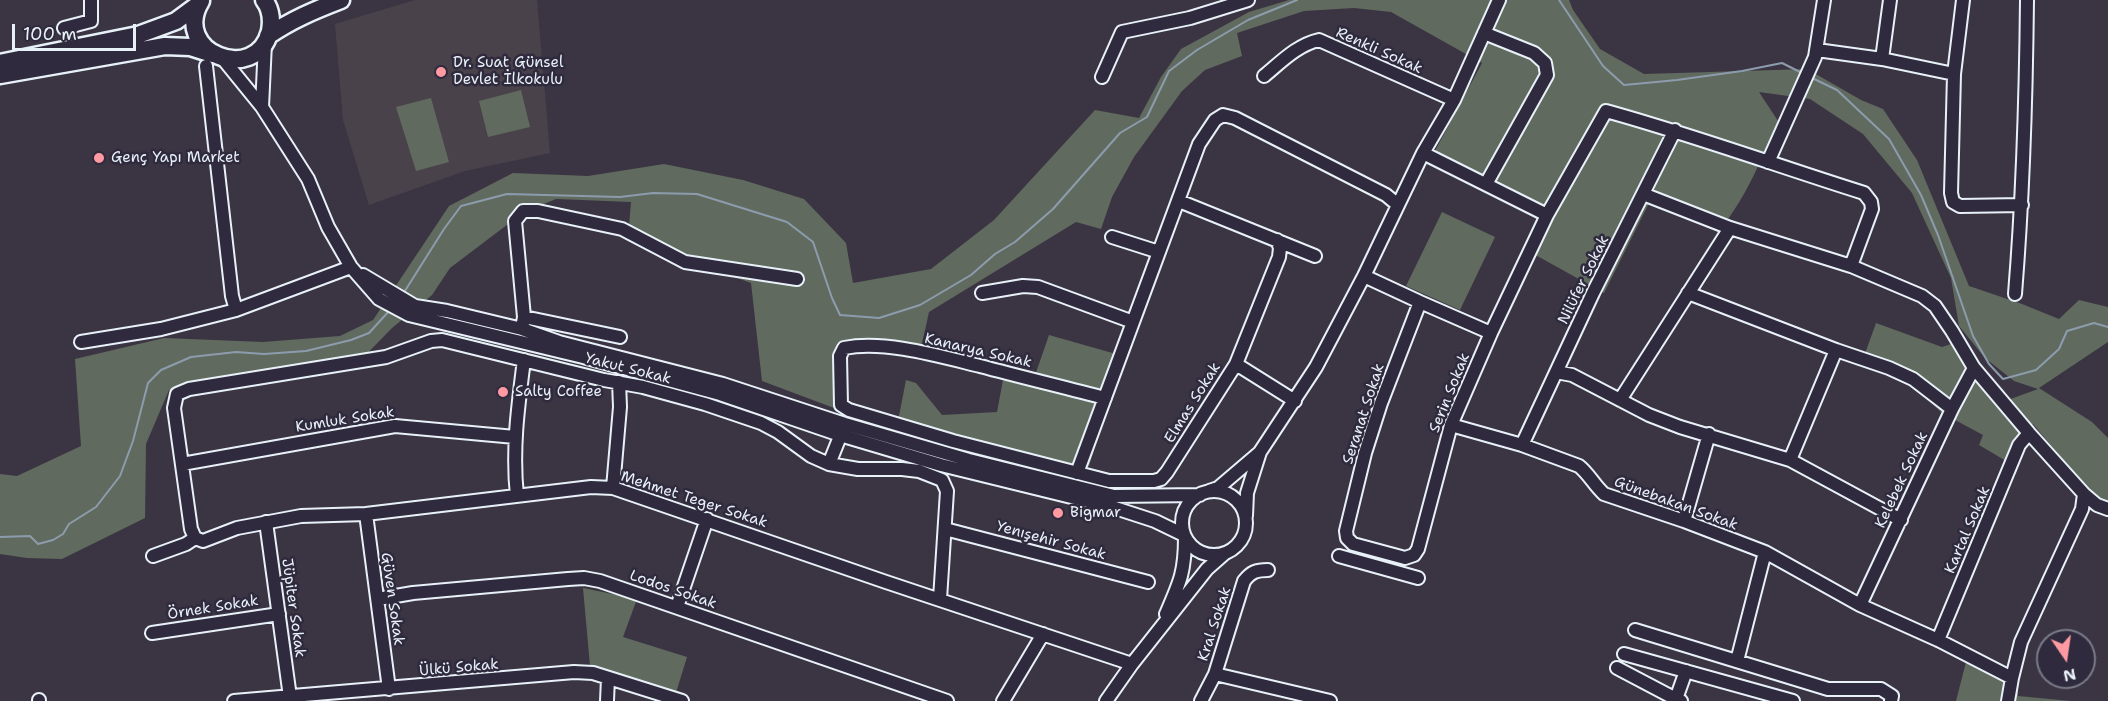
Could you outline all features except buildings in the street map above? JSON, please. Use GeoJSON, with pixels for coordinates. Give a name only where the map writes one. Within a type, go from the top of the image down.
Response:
{"type":"FeatureCollection","features":[{"type":"Feature","properties":{"kind":"highway"},"geometry":{"type":"LineString","coordinates":[[264,0],[271,14],[267,40]]}},
{"type":"Feature","properties":{"kind":"highway"},"geometry":{"type":"LineString","coordinates":[[0,75],[165,46],[190,47],[214,60],[246,58],[257,52],[287,23],[311,11],[342,0]]}},
{"type":"Feature","properties":{"kind":"highway"},"geometry":{"type":"LineString","coordinates":[[201,2],[194,21],[196,33],[214,60]]}},
{"type":"Feature","properties":{"kind":"highway"},"geometry":{"type":"LineString","coordinates":[[0,63],[138,35],[176,21],[201,2]]}},
{"type":"Feature","properties":{"kind":"street"},"geometry":{"type":"LineString","coordinates":[[64,28],[91,21],[91,0]]}},
{"type":"Feature","properties":{"kind":"street"},"geometry":{"type":"LineString","coordinates":[[1102,77],[1122,32],[1190,18],[1248,0]]}},
{"type":"Feature","properties":{"kind":"street"},"geometry":{"type":"LineString","coordinates":[[1160,629],[1185,564],[1183,516],[1192,500],[1218,488],[1260,452],[1316,367],[1365,276],[1423,153],[1454,100],[1499,0]]}},
{"type":"Feature","properties":{"kind":"street"},"geometry":{"type":"LineString","coordinates":[[1768,162],[1816,54],[1824,0]]}},
{"type":"Feature","properties":{"kind":"street"},"geometry":{"type":"LineString","coordinates":[[1882,59],[1890,0]]}},
{"type":"Feature","properties":{"kind":"street"},"geometry":{"type":"LineString","coordinates":[[1963,0],[1954,74],[1951,193],[1953,202],[1960,206],[2022,205]]}},
{"type":"Feature","properties":{"kind":"street"},"geometry":{"type":"LineString","coordinates":[[2015,294],[2022,205],[2027,0]]}},
{"type":"Feature","properties":{"kind":"street"},"geometry":{"type":"LineString","coordinates":[[1484,33],[1534,53],[1545,63],[1547,75],[1486,184]]}},
{"type":"Feature","properties":{"kind":"street"},"geometry":{"type":"LineString","coordinates":[[262,107],[267,40]]}},
{"type":"Feature","properties":{"kind":"street","name":"Renkli Sokak"},"geometry":{"type":"LineString","coordinates":[[1264,76],[1296,50],[1319,40],[1454,100]]}},
{"type":"Feature","properties":{"kind":"street"},"geometry":{"type":"LineString","coordinates":[[1816,54],[1882,59],[1954,74]]}},
{"type":"Feature","properties":{"kind":"street"},"geometry":{"type":"LineString","coordinates":[[214,60],[262,107],[308,179],[328,227],[351,267],[381,294],[412,310],[842,429],[1114,496],[1228,494],[1242,507],[1246,516]]}},
{"type":"Feature","properties":{"kind":"street"},"geometry":{"type":"LineString","coordinates":[[214,60],[232,296],[236,310]]}},
{"type":"Feature","properties":{"kind":"street","name":"Serin Sokak"},"geometry":{"type":"LineString","coordinates":[[1347,537],[1353,544],[1405,558],[1414,555],[1418,549],[1451,425],[1491,333],[1548,215],[1606,111],[1675,130]]}},
{"type":"Feature","properties":{"kind":"street"},"geometry":{"type":"LineString","coordinates":[[1077,473],[1199,144],[1215,120],[1223,115],[1235,118],[1386,195],[1398,205]]}},
{"type":"Feature","properties":{"kind":"street"},"geometry":{"type":"LineString","coordinates":[[1675,130],[1864,193],[1871,202],[1872,209],[1851,266]]}},
{"type":"Feature","properties":{"kind":"street","name":"Nilüfer Sokak"},"geometry":{"type":"LineString","coordinates":[[1522,445],[1675,130]]}},
{"type":"Feature","properties":{"kind":"street"},"geometry":{"type":"LineString","coordinates":[[1423,153],[1548,215]]}},
{"type":"Feature","properties":{"kind":"street"},"geometry":{"type":"LineString","coordinates":[[1643,194],[1730,228],[1851,266],[1922,296],[1935,306],[1953,331],[1974,368],[2029,433],[2084,494],[2097,505],[2108,510]]}},
{"type":"Feature","properties":{"kind":"street"},"geometry":{"type":"LineString","coordinates":[[1179,201],[1315,256]]}},
{"type":"Feature","properties":{"kind":"street"},"geometry":{"type":"LineString","coordinates":[[523,323],[515,221],[523,211],[538,211],[622,229],[685,262],[797,279]]}},
{"type":"Feature","properties":{"kind":"street"},"geometry":{"type":"LineString","coordinates":[[1620,400],[1730,228]]}},
{"type":"Feature","properties":{"kind":"street"},"geometry":{"type":"LineString","coordinates":[[1112,237],[1160,252]]}},
{"type":"Feature","properties":{"kind":"street","name":"Elmas Sokak"},"geometry":{"type":"LineString","coordinates":[[844,348],[840,356],[841,405],[849,410],[953,441],[1109,481],[1154,481],[1167,472],[1236,364],[1280,257],[1277,240]]}},
{"type":"Feature","properties":{"kind":"street"},"geometry":{"type":"LineString","coordinates":[[81,342],[161,329],[236,310],[351,267]]}},
{"type":"Feature","properties":{"kind":"street"},"geometry":{"type":"LineString","coordinates":[[1365,276],[1491,333]]}},
{"type":"Feature","properties":{"kind":"street"},"geometry":{"type":"LineString","coordinates":[[982,293],[1023,286],[1038,287],[1133,322]]}},
{"type":"Feature","properties":{"kind":"street"},"geometry":{"type":"LineString","coordinates":[[1688,293],[1889,368],[1913,379],[1952,409]]}},
{"type":"Feature","properties":{"kind":"street","name":"Seranat Sokak"},"geometry":{"type":"LineString","coordinates":[[1347,537],[1346,531],[1365,453],[1420,302]]}},
{"type":"Feature","properties":{"kind":"street"},"geometry":{"type":"LineString","coordinates":[[412,310],[447,311],[620,337]]}},
{"type":"Feature","properties":{"kind":"street"},"geometry":{"type":"LineString","coordinates":[[523,323],[559,342],[723,384],[941,465],[1112,507],[1155,521],[1184,536],[1197,551],[1215,556],[1224,554]]}},
{"type":"Feature","properties":{"kind":"street","name":"Yakut Sokak"},"geometry":{"type":"LineString","coordinates":[[182,464],[174,400],[177,394],[189,388],[386,357],[436,340],[447,340],[705,404],[761,423],[778,432],[811,456],[829,464],[858,469],[911,470],[938,477],[945,483],[947,491],[940,599]]}},
{"type":"Feature","properties":{"kind":"street","name":"Kanarya Sokak"},"geometry":{"type":"LineString","coordinates":[[844,348],[855,346],[889,348],[944,357],[1105,398]]}},
{"type":"Feature","properties":{"kind":"street"},"geometry":{"type":"LineString","coordinates":[[1791,460],[1836,350]]}},
{"type":"Feature","properties":{"kind":"street"},"geometry":{"type":"LineString","coordinates":[[517,496],[515,437],[524,360]]}},
{"type":"Feature","properties":{"kind":"street"},"geometry":{"type":"LineString","coordinates":[[1236,364],[1295,401]]}},
{"type":"Feature","properties":{"kind":"street","name":"Kelebek Sokak"},"geometry":{"type":"LineString","coordinates":[[1860,605],[1952,409],[1974,368]]}},
{"type":"Feature","properties":{"kind":"street"},"geometry":{"type":"LineString","coordinates":[[1556,372],[1572,375],[1648,415],[1680,427],[1791,460],[1901,520]]}},
{"type":"Feature","properties":{"kind":"street"},"geometry":{"type":"LineString","coordinates":[[613,488],[620,407],[619,382]]}},
{"type":"Feature","properties":{"kind":"street","name":"Günebakan Sokak"},"geometry":{"type":"LineString","coordinates":[[1451,425],[1522,445],[1579,466],[1587,472],[1596,488],[1604,494],[1684,521],[1764,552],[1860,605],[1938,640],[2012,678]]}},
{"type":"Feature","properties":{"kind":"street","name":"Kumluk Sokak"},"geometry":{"type":"LineString","coordinates":[[182,464],[395,426],[515,437]]}},
{"type":"Feature","properties":{"kind":"street"},"geometry":{"type":"LineString","coordinates":[[829,464],[842,429]]}},
{"type":"Feature","properties":{"kind":"street","name":"Kartal Sokak"},"geometry":{"type":"LineString","coordinates":[[1938,640],[2019,445],[2029,433]]}},
{"type":"Feature","properties":{"kind":"street"},"geometry":{"type":"LineString","coordinates":[[1684,521],[1709,434]]}},
{"type":"Feature","properties":{"kind":"street"},"geometry":{"type":"LineString","coordinates":[[1106,701],[1132,664],[1207,569],[1240,543],[1245,535],[1247,493],[1260,452]]}},
{"type":"Feature","properties":{"kind":"street"},"geometry":{"type":"LineString","coordinates":[[1035,477],[1039,463]]}},
{"type":"Feature","properties":{"kind":"street"},"geometry":{"type":"LineString","coordinates":[[182,464],[191,529],[195,538]]}},
{"type":"Feature","properties":{"kind":"street","name":"Mehmet Teger Sokak"},"geometry":{"type":"LineString","coordinates":[[153,556],[186,544],[195,538],[203,541],[230,530],[310,515],[366,514],[591,487],[613,488],[1132,664]]}},
{"type":"Feature","properties":{"kind":"street"},"geometry":{"type":"LineString","coordinates":[[2008,701],[2021,642],[2082,508],[2084,494]]}},
{"type":"Feature","properties":{"kind":"street","name":"Güven Sokak"},"geometry":{"type":"LineString","coordinates":[[366,514],[389,689]]}},
{"type":"Feature","properties":{"kind":"street"},"geometry":{"type":"LineString","coordinates":[[677,607],[707,519]]}},
{"type":"Feature","properties":{"kind":"street","name":"Jüpiter Sokak"},"geometry":{"type":"LineString","coordinates":[[266,522],[290,697]]}},
{"type":"Feature","properties":{"kind":"street","name":"Yenışehir Sokak"},"geometry":{"type":"LineString","coordinates":[[945,530],[1148,582]]}},
{"type":"Feature","properties":{"kind":"street"},"geometry":{"type":"LineString","coordinates":[[1737,661],[1764,552]]}},
{"type":"Feature","properties":{"kind":"street"},"geometry":{"type":"LineString","coordinates":[[1339,556],[1418,578]]}},
{"type":"Feature","properties":{"kind":"street","name":"Kral Sokak"},"geometry":{"type":"LineString","coordinates":[[1201,701],[1215,674],[1244,581],[1250,573],[1268,570]]}},
{"type":"Feature","properties":{"kind":"street","name":"Lodos Sokak"},"geometry":{"type":"LineString","coordinates":[[378,599],[413,593],[584,578],[600,581],[677,607],[947,701]]}},
{"type":"Feature","properties":{"kind":"street","name":"Örnek Sokak"},"geometry":{"type":"LineString","coordinates":[[152,633],[279,614]]}},
{"type":"Feature","properties":{"kind":"street"},"geometry":{"type":"LineString","coordinates":[[1635,630],[1828,688],[1881,689],[1892,696],[1891,701]]}},
{"type":"Feature","properties":{"kind":"street"},"geometry":{"type":"LineString","coordinates":[[1003,701],[1043,634]]}},
{"type":"Feature","properties":{"kind":"street"},"geometry":{"type":"LineString","coordinates":[[1624,654],[1793,701]]}},
{"type":"Feature","properties":{"kind":"street"},"geometry":{"type":"LineString","coordinates":[[1617,668],[1679,700],[1686,671]]}},
{"type":"Feature","properties":{"kind":"street","name":"Ülkü Sokak"},"geometry":{"type":"LineString","coordinates":[[234,701],[574,672],[593,673],[682,701]]}},
{"type":"Feature","properties":{"kind":"street"},"geometry":{"type":"LineString","coordinates":[[1215,674],[1322,700]]}},
{"type":"Feature","properties":{"kind":"street"},"geometry":{"type":"LineString","coordinates":[[607,701],[608,678]]}},
{"type":"Feature","properties":{"kind":"shaded area","name":"Dr. Suat Günsel Devlet İlkokulu"},"geometry":{"type":"Polygon","coordinates":[[[415,0],[537,0],[550,153],[465,171],[369,205],[343,120],[335,24],[415,0]]]}},
{"type":"Feature","properties":{"kind":"green space"},"geometry":{"type":"Polygon","coordinates":[[[1289,0],[1569,0],[1573,10],[1600,49],[1644,74],[1807,69],[1861,100],[1883,109],[1917,160],[1969,286],[2059,319],[2079,300],[2108,307],[2108,342],[2039,388],[2092,422],[2108,438],[2108,502],[2094,496],[2033,424],[2006,461],[1979,445],[1983,435],[1942,413],[1908,381],[1862,362],[1876,323],[1942,347],[1957,342],[2005,401],[2038,389],[2014,381],[1985,358],[1959,326],[1951,278],[1912,193],[1863,134],[1810,99],[1759,92],[1778,121],[1746,190],[1721,228],[1649,203],[1604,293],[1530,252],[1548,224],[1432,165],[1436,149],[1482,63],[1391,12],[1354,8],[1304,11],[1237,33],[1242,56],[1205,70],[1182,91],[1134,157],[1112,197],[1101,229],[1076,222],[929,312],[922,344],[837,343],[834,408],[762,381],[751,283],[628,239],[631,202],[556,199],[524,212],[450,268],[432,295],[392,328],[353,368],[228,381],[169,390],[146,444],[145,518],[62,559],[27,558],[0,554],[0,474],[17,476],[81,446],[75,359],[164,338],[263,342],[340,336],[373,320],[449,206],[513,173],[588,176],[664,164],[743,180],[804,199],[846,243],[853,283],[931,269],[994,220],[1095,110],[1139,118],[1161,77],[1181,49],[1249,12],[1289,0]]]}},
{"type":"Feature","properties":{"kind":"green space"},"geometry":{"type":"Polygon","coordinates":[[[521,90],[530,127],[488,137],[479,101],[521,90]]]}},
{"type":"Feature","properties":{"kind":"green space"},"geometry":{"type":"Polygon","coordinates":[[[431,98],[449,162],[416,171],[396,107],[431,98]]]}},
{"type":"Feature","properties":{"kind":"green space"},"geometry":{"type":"Polygon","coordinates":[[[1442,212],[1495,237],[1460,310],[1406,286],[1442,212]]]}},
{"type":"Feature","properties":{"kind":"green space"},"geometry":{"type":"Polygon","coordinates":[[[1049,335],[1123,356],[1089,466],[1036,459],[898,421],[906,380],[916,383],[942,415],[997,412],[1003,380],[1031,387],[1049,335]]]}},
{"type":"Feature","properties":{"kind":"green space"},"geometry":{"type":"Polygon","coordinates":[[[583,588],[637,599],[623,637],[687,657],[675,696],[590,666],[583,588]]]}},
{"type":"Feature","properties":{"kind":"green space"},"geometry":{"type":"Polygon","coordinates":[[[1966,662],[2018,686],[2018,696],[2071,701],[1956,701],[1966,662]]]}},
{"type":"Feature","properties":{"kind":"waterway"},"geometry":{"type":"LineString","coordinates":[[403,294],[461,206],[507,194],[620,197],[653,193],[697,194],[787,222],[813,242],[840,315],[879,318],[920,305],[971,275],[995,254],[1015,242],[1053,209],[1120,133],[1147,117],[1169,71],[1197,50],[1248,20],[1297,0]]}},
{"type":"Feature","properties":{"kind":"waterway"},"geometry":{"type":"LineString","coordinates":[[1559,0],[1603,66],[1624,85],[1742,71],[1782,63],[1804,74]]}},
{"type":"Feature","properties":{"kind":"waterway"},"geometry":{"type":"LineString","coordinates":[[1812,78],[1837,90],[1889,139],[1921,195],[1938,235],[1973,336],[1989,364],[2003,379],[2036,370],[2059,349],[2067,331],[2094,323],[2108,327]]}},
{"type":"Feature","properties":{"kind":"waterway"},"geometry":{"type":"LineString","coordinates":[[0,537],[30,536],[38,544],[53,540],[63,534],[69,524],[96,507],[120,476],[133,441],[148,383],[161,370],[191,357],[236,352],[264,354],[306,351],[351,340],[369,333],[390,310]]}},
{"type":"Feature","properties":{"kind":"place","name":"Dr. Suat Günsel Devlet İlkokulu"},"geometry":{"type":"Point","coordinates":[441,72]}},
{"type":"Feature","properties":{"kind":"place","name":"Genç Yapı Market"},"geometry":{"type":"Point","coordinates":[99,158]}},
{"type":"Feature","properties":{"kind":"place","name":"Salty Coffee"},"geometry":{"type":"Point","coordinates":[503,392]}},
{"type":"Feature","properties":{"kind":"place","name":"Bigmar"},"geometry":{"type":"Point","coordinates":[1058,513]}}]}
